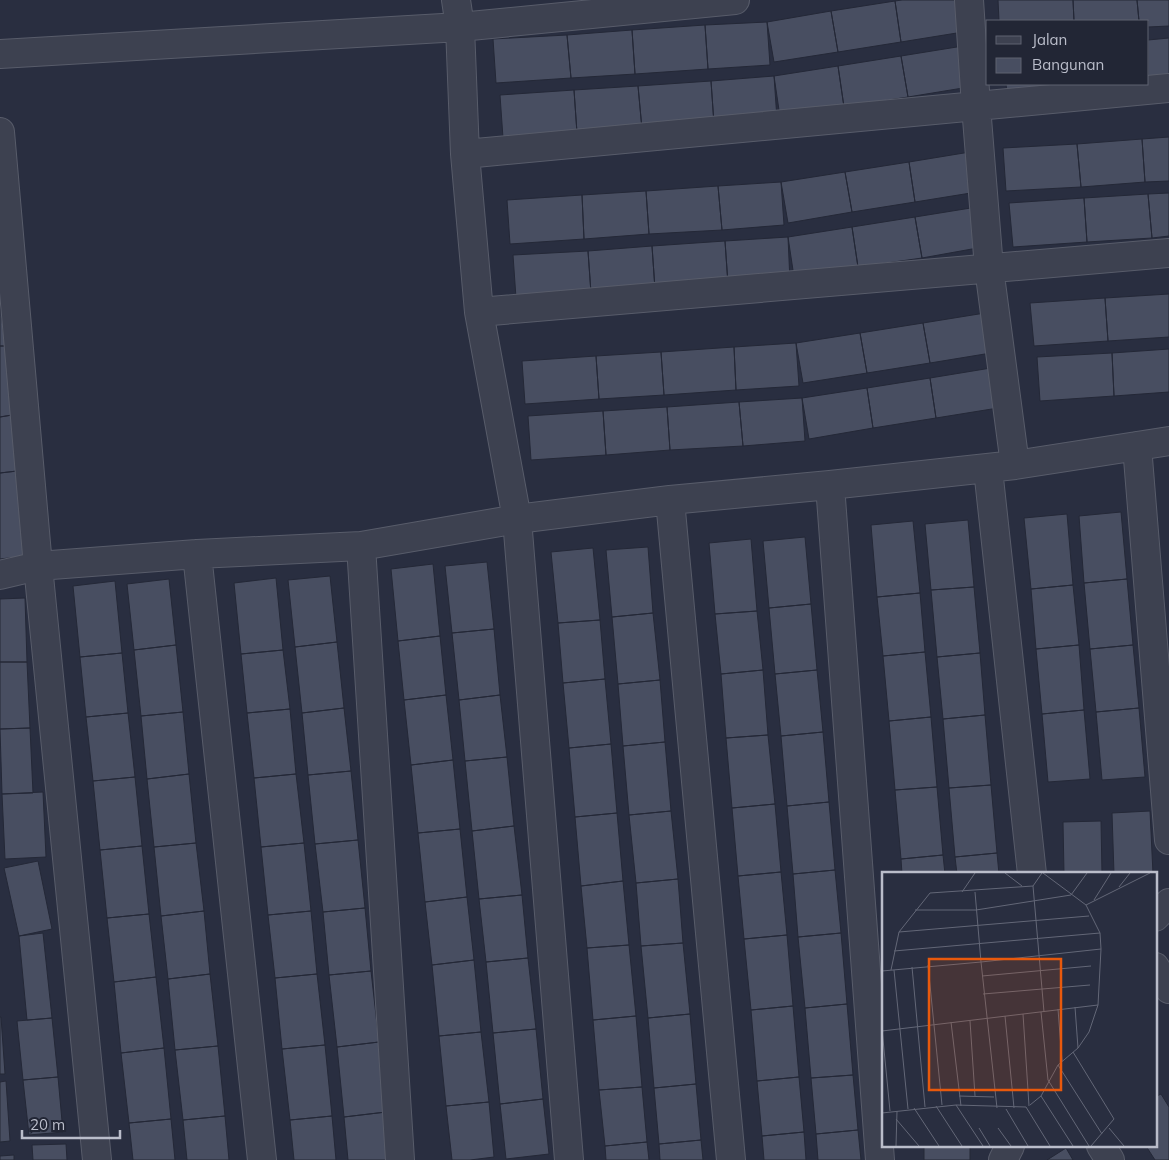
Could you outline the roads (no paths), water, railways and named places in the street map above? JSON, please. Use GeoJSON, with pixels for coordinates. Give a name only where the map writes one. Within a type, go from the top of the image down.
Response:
{"type":"FeatureCollection","features":[{"type":"Feature","properties":{"kind":"street"},"geometry":{"type":"LineString","coordinates":[[456,0],[460,27],[465,154],[479,312],[517,519],[569,1160]]}},
{"type":"Feature","properties":{"kind":"street"},"geometry":{"type":"LineString","coordinates":[[0,54],[460,27],[734,0]]}},
{"type":"Feature","properties":{"kind":"street"},"geometry":{"type":"LineString","coordinates":[[969,0],[989,268],[1015,465]]}},
{"type":"Feature","properties":{"kind":"street"},"geometry":{"type":"LineString","coordinates":[[465,154],[1169,88]]}},
{"type":"Feature","properties":{"kind":"street"},"geometry":{"type":"LineString","coordinates":[[0,132],[38,566],[97,1160]]}},
{"type":"Feature","properties":{"kind":"street"},"geometry":{"type":"LineString","coordinates":[[479,312],[1169,253]]}},
{"type":"Feature","properties":{"kind":"street"},"geometry":{"type":"LineString","coordinates":[[0,575],[38,566],[197,554],[361,546],[517,519],[670,500],[988,469],[1169,441]]}},
{"type":"Feature","properties":{"kind":"street"},"geometry":{"type":"LineString","coordinates":[[1137,446],[1169,840]]}},
{"type":"Feature","properties":{"kind":"street"},"geometry":{"type":"LineString","coordinates":[[988,469],[1032,872]]}},
{"type":"Feature","properties":{"kind":"street"},"geometry":{"type":"LineString","coordinates":[[830,485],[880,1160]]}},
{"type":"Feature","properties":{"kind":"street"},"geometry":{"type":"LineString","coordinates":[[670,500],[731,1160]]}},
{"type":"Feature","properties":{"kind":"street"},"geometry":{"type":"LineString","coordinates":[[361,546],[400,1160]]}},
{"type":"Feature","properties":{"kind":"street"},"geometry":{"type":"LineString","coordinates":[[197,554],[262,1160]]}},
{"type":"Feature","properties":{"kind":"street"},"geometry":{"type":"LineString","coordinates":[[1156,916],[1169,903]]}},
{"type":"Feature","properties":{"kind":"street"},"geometry":{"type":"LineString","coordinates":[[1156,970],[1169,989]]}},
{"type":"Feature","properties":{"kind":"street"},"geometry":{"type":"LineString","coordinates":[[1003,1160],[1009,1148]]}},
{"type":"Feature","properties":{"kind":"street"},"geometry":{"type":"LineString","coordinates":[[1102,1148],[1110,1160]]}}]}
